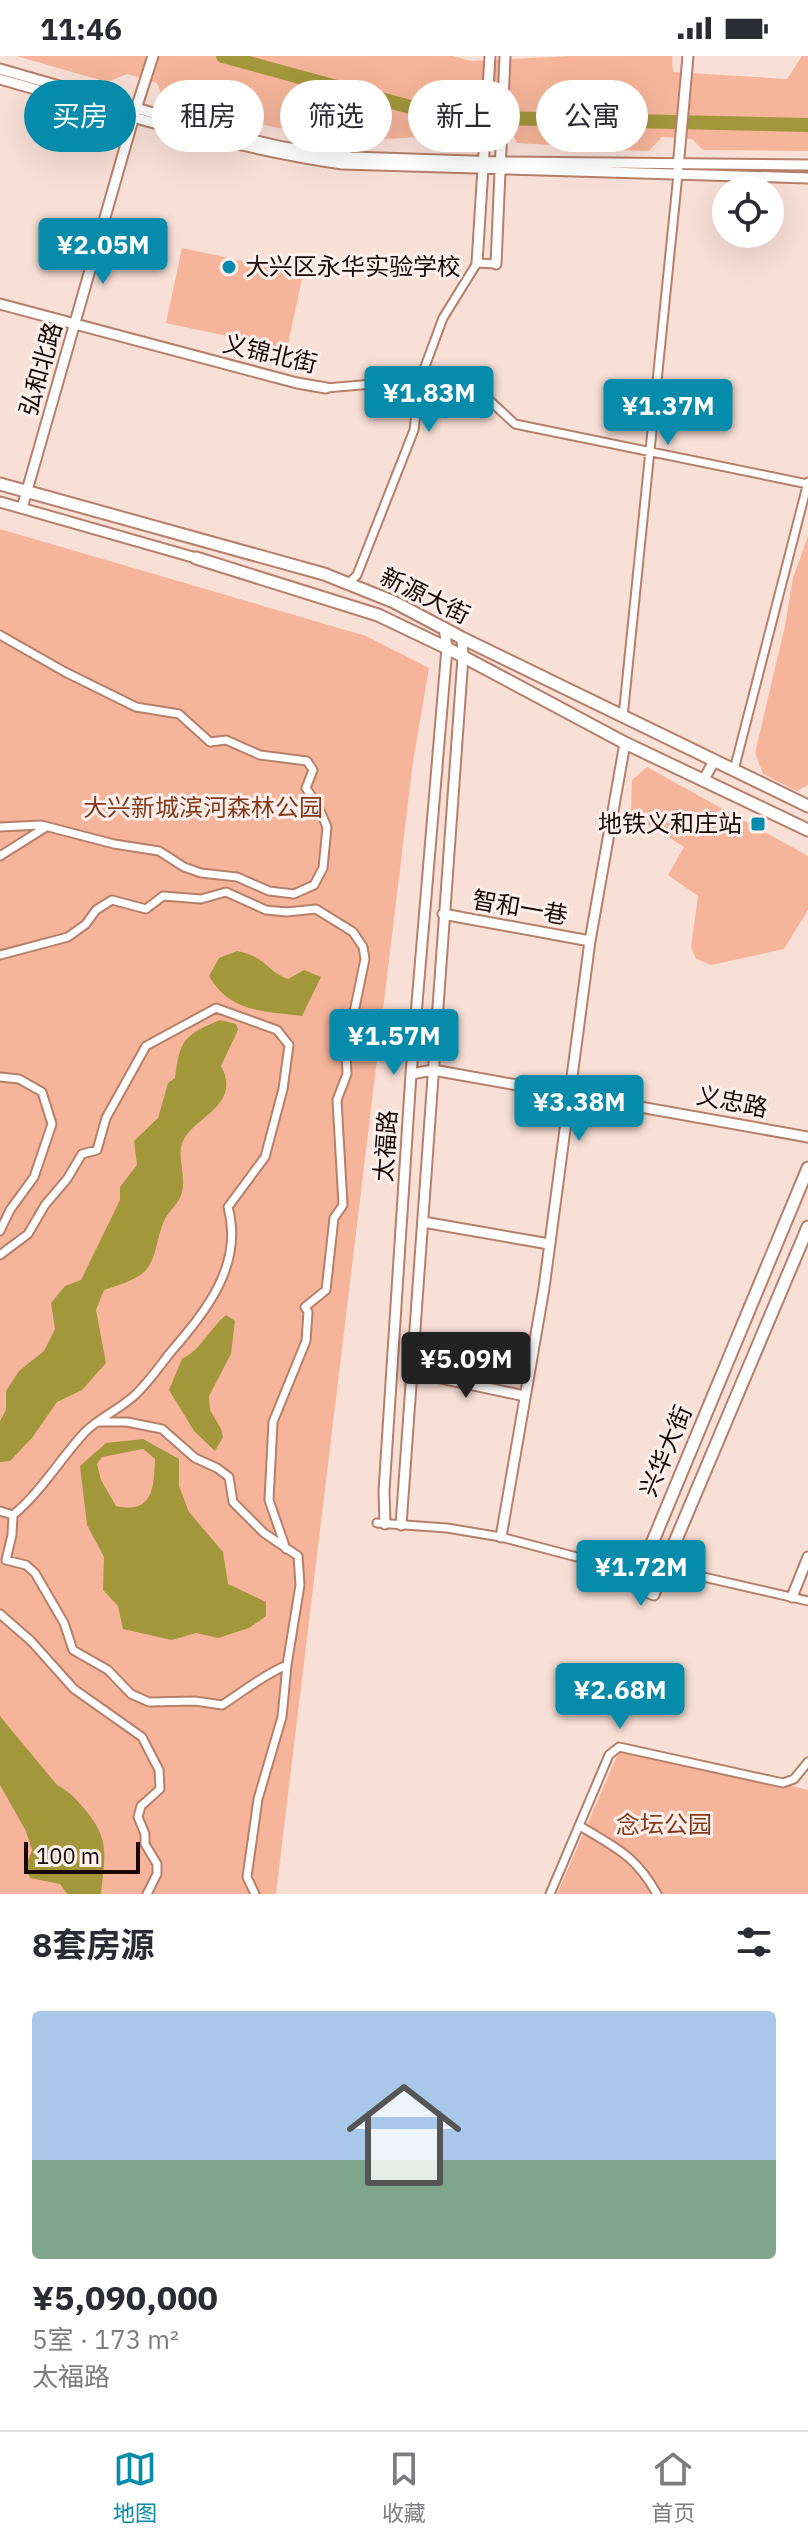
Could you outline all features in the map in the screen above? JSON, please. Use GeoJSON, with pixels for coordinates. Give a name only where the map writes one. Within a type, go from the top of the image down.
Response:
{"type":"FeatureCollection","features":[{"type":"Feature","properties":{"kind":"main road","name":"弘和北路"},"geometry":{"type":"LineString","coordinates":[[136,110],[153,56]]}},
{"type":"Feature","properties":{"kind":"main road"},"geometry":{"type":"LineString","coordinates":[[477,263],[490,56]]}},
{"type":"Feature","properties":{"kind":"main road"},"geometry":{"type":"LineString","coordinates":[[496,264],[505,56]]}},
{"type":"Feature","properties":{"kind":"main road"},"geometry":{"type":"LineString","coordinates":[[678,169],[688,56]]}},
{"type":"Feature","properties":{"kind":"main road"},"geometry":{"type":"LineString","coordinates":[[0,69],[34,80]]}},
{"type":"Feature","properties":{"kind":"main road"},"geometry":{"type":"LineString","coordinates":[[0,79],[24,85]]}},
{"type":"Feature","properties":{"kind":"main road"},"geometry":{"type":"LineString","coordinates":[[136,113],[274,154],[342,164],[678,169],[808,165]]}},
{"type":"Feature","properties":{"kind":"main road","name":"弘和北路"},"geometry":{"type":"LineString","coordinates":[[22,508],[124,152]]}},
{"type":"Feature","properties":{"kind":"main road"},"geometry":{"type":"LineString","coordinates":[[678,169],[808,178]]}},
{"type":"Feature","properties":{"kind":"main road","name":"义锦北街"},"geometry":{"type":"LineString","coordinates":[[0,304],[326,388]]}},
{"type":"Feature","properties":{"kind":"main road","name":"新源大街"},"geometry":{"type":"LineString","coordinates":[[0,484],[324,574],[394,602],[808,806]]}},
{"type":"Feature","properties":{"kind":"main road"},"geometry":{"type":"LineString","coordinates":[[0,502],[196,558],[378,615],[447,648],[625,743],[808,830]]}},
{"type":"Feature","properties":{"kind":"main road","name":"太福路"},"geometry":{"type":"LineString","coordinates":[[381,1524],[411,1074],[447,648],[444,627]]}},
{"type":"Feature","properties":{"kind":"main road","name":"太福路"},"geometry":{"type":"LineString","coordinates":[[401,1525],[462,638]]}},
{"type":"Feature","properties":{"kind":"main road"},"geometry":{"type":"LineString","coordinates":[[501,1537],[549,1244],[590,941],[625,743]]}},
{"type":"Feature","properties":{"kind":"main road"},"geometry":{"type":"LineString","coordinates":[[703,781],[714,761]]}},
{"type":"Feature","properties":{"kind":"main road","name":"智和一巷"},"geometry":{"type":"LineString","coordinates":[[443,914],[590,941]]}},
{"type":"Feature","properties":{"kind":"main road","name":"义忠路"},"geometry":{"type":"LineString","coordinates":[[411,1074],[433,1070],[808,1137]]}},
{"type":"Feature","properties":{"kind":"main road","name":"兴华大街"},"geometry":{"type":"LineString","coordinates":[[808,1168],[636,1588],[654,1595],[808,1227]]}},
{"type":"Feature","properties":{"kind":"main road"},"geometry":{"type":"LineString","coordinates":[[423,1222],[549,1244]]}},
{"type":"Feature","properties":{"kind":"main road"},"geometry":{"type":"LineString","coordinates":[[413,1372],[525,1396]]}},
{"type":"Feature","properties":{"kind":"main road"},"geometry":{"type":"LineString","coordinates":[[792,1597],[808,1557]]}},
{"type":"Feature","properties":{"kind":"street"},"geometry":{"type":"LineString","coordinates":[[623,717],[652,453],[678,169]]}},
{"type":"Feature","properties":{"kind":"street"},"geometry":{"type":"LineString","coordinates":[[348,584],[357,575],[414,430],[420,380],[443,318],[477,263],[496,264]]}},
{"type":"Feature","properties":{"kind":"street","name":"义锦北街"},"geometry":{"type":"LineString","coordinates":[[326,388],[420,380],[488,399],[515,424],[808,483]]}},
{"type":"Feature","properties":{"kind":"street"},"geometry":{"type":"LineString","coordinates":[[734,770],[808,483]]}},
{"type":"Feature","properties":{"kind":"street"},"geometry":{"type":"LineString","coordinates":[[0,635],[136,707],[179,714],[210,742],[226,740],[260,755],[307,761],[313,770],[306,788],[327,827],[323,868],[314,885],[294,894],[269,891],[237,877],[201,873],[184,867],[159,851],[114,844],[46,827],[0,827]]}},
{"type":"Feature","properties":{"kind":"street"},"geometry":{"type":"LineString","coordinates":[[0,856],[46,827]]}},
{"type":"Feature","properties":{"kind":"street"},"geometry":{"type":"LineString","coordinates":[[0,848],[11,850]]}},
{"type":"Feature","properties":{"kind":"street"},"geometry":{"type":"LineString","coordinates":[[0,955],[68,937],[86,924],[96,910],[112,900],[146,909],[163,896],[201,899],[226,892],[266,910],[287,912],[316,909],[353,932],[363,947],[365,959],[346,1051],[347,1074],[337,1100],[343,1205],[334,1218],[326,1290],[305,1307],[308,1312],[306,1341],[273,1422],[269,1500],[286,1549]]}},
{"type":"Feature","properties":{"kind":"street"},"geometry":{"type":"LineString","coordinates":[[0,1255],[28,1234],[82,1154],[97,1150],[106,1118],[146,1046],[216,1008],[277,1030],[289,1045],[283,1089],[265,1157],[228,1207],[234,1240],[220,1287],[190,1330],[136,1395],[88,1429],[29,1502],[13,1515],[3,1560],[26,1565],[35,1573],[64,1623],[73,1650],[108,1670],[131,1694],[149,1702],[195,1701],[222,1705],[262,1676],[287,1665]]}},
{"type":"Feature","properties":{"kind":"street"},"geometry":{"type":"LineString","coordinates":[[0,1077],[19,1079],[42,1092],[52,1124],[34,1177],[10,1210],[0,1231]]}},
{"type":"Feature","properties":{"kind":"street"},"geometry":{"type":"LineString","coordinates":[[99,1422],[127,1422],[162,1429],[195,1458],[229,1477],[233,1502],[264,1533],[298,1556],[300,1585],[282,1717],[258,1799],[247,1877],[255,1894]]}},
{"type":"Feature","properties":{"kind":"street"},"geometry":{"type":"LineString","coordinates":[[0,1511],[13,1515]]}},
{"type":"Feature","properties":{"kind":"street"},"geometry":{"type":"LineString","coordinates":[[381,1524],[447,1528],[501,1537],[606,1563],[664,1568],[808,1601]]}},
{"type":"Feature","properties":{"kind":"street"},"geometry":{"type":"LineString","coordinates":[[0,1614],[31,1641],[74,1689],[142,1737],[159,1770],[160,1789],[141,1806],[138,1817],[145,1834],[145,1844],[157,1864],[157,1874],[147,1894]]}},
{"type":"Feature","properties":{"kind":"street"},"geometry":{"type":"LineString","coordinates":[[550,1894],[609,1755],[619,1747],[783,1783],[794,1779],[808,1762]]}},
{"type":"Feature","properties":{"kind":"street"},"geometry":{"type":"LineString","coordinates":[[580,1826],[629,1855],[646,1874],[657,1894]]}},
{"type":"Feature","properties":{"kind":"green space"},"geometry":{"type":"Polygon","coordinates":[[[16,56],[453,56],[471,61],[571,56],[672,56],[673,72],[787,79],[802,56],[808,56],[808,151],[703,150],[692,139],[662,137],[648,151],[648,80],[536,80],[536,144],[520,143],[520,80],[408,80],[408,138],[392,139],[392,80],[280,80],[280,128],[264,125],[264,80],[152,82],[127,74],[112,80],[100,80],[16,56]]]}},
{"type":"Feature","properties":{"kind":"green space"},"geometry":{"type":"Polygon","coordinates":[[[182,248],[303,274],[287,349],[166,323],[182,248]]]}},
{"type":"Feature","properties":{"kind":"green space","name":"大兴新城滨河森林公园"},"geometry":{"type":"Polygon","coordinates":[[[0,529],[366,636],[429,668],[413,762],[276,1894],[0,1894],[0,529]]]}},
{"type":"Feature","properties":{"kind":"green space"},"geometry":{"type":"Polygon","coordinates":[[[808,536],[808,785],[797,791],[763,774],[755,753],[793,578],[808,536]]]}},
{"type":"Feature","properties":{"kind":"green space"},"geometry":{"type":"Polygon","coordinates":[[[647,767],[808,856],[808,910],[784,949],[711,965],[696,959],[691,947],[698,896],[668,875],[684,847],[631,814],[632,780],[647,767]]]}},
{"type":"Feature","properties":{"kind":"green space","name":"念坛公园"},"geometry":{"type":"Polygon","coordinates":[[[623,1742],[808,1790],[808,1894],[557,1894],[623,1742]]]}},
{"type":"Feature","properties":{"kind":"shaded area"},"geometry":{"type":"Polygon","coordinates":[[[237,951],[260,960],[288,979],[304,970],[321,977],[302,1016],[262,1011],[238,1004],[218,988],[209,976],[219,958],[237,951]]]}},
{"type":"Feature","properties":{"kind":"shaded area"},"geometry":{"type":"Polygon","coordinates":[[[220,1020],[236,1024],[238,1030],[221,1066],[226,1091],[214,1109],[183,1141],[182,1190],[179,1200],[164,1221],[148,1268],[125,1283],[104,1290],[96,1310],[106,1363],[82,1390],[57,1402],[32,1438],[10,1461],[0,1462],[0,1421],[6,1410],[6,1391],[19,1371],[44,1351],[55,1329],[51,1303],[65,1286],[81,1280],[120,1200],[120,1187],[137,1165],[134,1141],[158,1118],[168,1083],[175,1078],[182,1046],[198,1030],[220,1020]]]}},
{"type":"Feature","properties":{"kind":"shaded area"},"geometry":{"type":"Polygon","coordinates":[[[226,1315],[235,1321],[231,1354],[209,1396],[210,1410],[223,1437],[215,1451],[194,1431],[169,1390],[182,1359],[195,1350],[226,1315]]]}},
{"type":"Feature","properties":{"kind":"shaded area"},"geometry":{"type":"Polygon","coordinates":[[[143,1439],[179,1459],[179,1486],[189,1512],[223,1552],[228,1584],[266,1602],[266,1616],[249,1628],[218,1638],[196,1633],[172,1640],[123,1629],[118,1606],[103,1590],[104,1557],[87,1525],[80,1466],[106,1443],[143,1439]],[[143,1449],[102,1457],[97,1464],[101,1480],[116,1506],[138,1506],[149,1496],[155,1459],[143,1449]]]}},
{"type":"Feature","properties":{"kind":"shaded area"},"geometry":{"type":"Polygon","coordinates":[[[0,1716],[57,1785],[75,1799],[97,1827],[104,1846],[101,1894],[67,1894],[60,1884],[30,1878],[26,1866],[32,1850],[26,1831],[0,1785],[0,1716]]]}},
{"type":"Feature","properties":{"kind":"waterway"},"geometry":{"type":"LineString","coordinates":[[223,56],[447,117],[808,125]]}},
{"type":"Feature","properties":{"kind":"place","name":"大兴区永华实验学校"},"geometry":{"type":"Point","coordinates":[229,267]}},
{"type":"Feature","properties":{"kind":"place","name":"地铁义和庄站"},"geometry":{"type":"Point","coordinates":[758,824]}}]}
